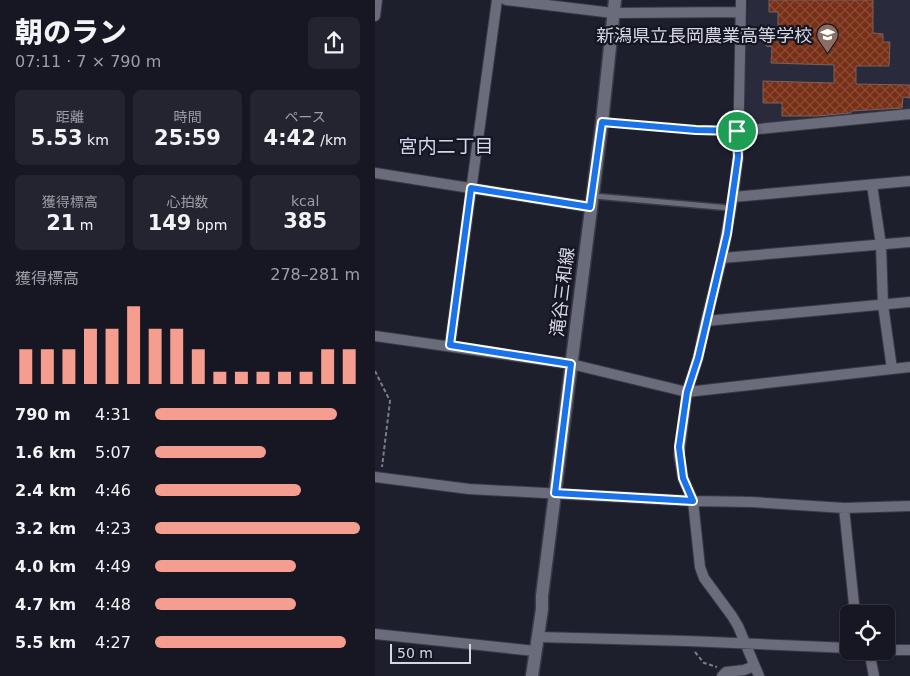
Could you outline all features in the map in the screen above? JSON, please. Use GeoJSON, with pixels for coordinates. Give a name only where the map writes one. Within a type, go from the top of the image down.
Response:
{"type":"FeatureCollection","features":[{"type":"Feature","properties":{"kind":"main road","name":"滝谷三和線"},"geometry":{"type":"LineString","coordinates":[[532,676],[542,609],[542,596],[602,122],[615,0]]}},
{"type":"Feature","properties":{"kind":"street"},"geometry":{"type":"LineString","coordinates":[[375,16],[377,0]]}},
{"type":"Feature","properties":{"kind":"street"},"geometry":{"type":"LineString","coordinates":[[450,345],[497,0]]}},
{"type":"Feature","properties":{"kind":"street"},"geometry":{"type":"LineString","coordinates":[[506,0],[613,13],[740,12]]}},
{"type":"Feature","properties":{"kind":"street"},"geometry":{"type":"LineString","coordinates":[[724,674],[744,670],[756,671],[732,616],[707,583],[700,567],[693,501],[683,478],[679,454],[687,392],[698,358],[722,258],[733,197],[738,157],[741,0]]}},
{"type":"Feature","properties":{"kind":"street"},"geometry":{"type":"LineString","coordinates":[[737,131],[910,114]]}},
{"type":"Feature","properties":{"kind":"street"},"geometry":{"type":"LineString","coordinates":[[375,173],[471,188],[591,202]]}},
{"type":"Feature","properties":{"kind":"street"},"geometry":{"type":"LineString","coordinates":[[733,197],[910,181]]}},
{"type":"Feature","properties":{"kind":"street"},"geometry":{"type":"LineString","coordinates":[[873,185],[881,245],[883,304],[892,369]]}},
{"type":"Feature","properties":{"kind":"street"},"geometry":{"type":"LineString","coordinates":[[722,258],[910,242]]}},
{"type":"Feature","properties":{"kind":"street"},"geometry":{"type":"LineString","coordinates":[[706,321],[910,302]]}},
{"type":"Feature","properties":{"kind":"street"},"geometry":{"type":"LineString","coordinates":[[375,336],[450,345],[571,364],[687,392],[910,366]]}},
{"type":"Feature","properties":{"kind":"street"},"geometry":{"type":"LineString","coordinates":[[378,478],[469,488],[693,501],[752,502],[844,508],[910,506]]}},
{"type":"Feature","properties":{"kind":"street"},"geometry":{"type":"LineString","coordinates":[[844,508],[854,605]]}},
{"type":"Feature","properties":{"kind":"street"},"geometry":{"type":"LineString","coordinates":[[375,634],[535,651]]}},
{"type":"Feature","properties":{"kind":"street"},"geometry":{"type":"LineString","coordinates":[[538,638],[688,641],[840,648]]}},
{"type":"Feature","properties":{"kind":"street"},"geometry":{"type":"LineString","coordinates":[[895,650],[910,650]]}},
{"type":"Feature","properties":{"kind":"street"},"geometry":{"type":"LineString","coordinates":[[871,660],[874,676]]}},
{"type":"Feature","properties":{"kind":"lane"},"geometry":{"type":"LineString","coordinates":[[602,122],[696,130],[737,131]]}},
{"type":"Feature","properties":{"kind":"lane"},"geometry":{"type":"LineString","coordinates":[[591,202],[730,208]]}},
{"type":"Feature","properties":{"kind":"path"},"geometry":{"type":"LineString","coordinates":[[375,371],[390,401],[378,478]]}},
{"type":"Feature","properties":{"kind":"path"},"geometry":{"type":"LineString","coordinates":[[688,641],[696,655],[704,663],[717,667],[724,674]]}},
{"type":"Feature","properties":{"kind":"shaded area","name":"新潟県立長岡農業高等学校"},"geometry":{"type":"Polygon","coordinates":[[[748,0],[910,0],[910,108],[742,126],[748,0]]]}},
{"type":"Feature","properties":{"kind":"building"},"geometry":{"type":"Polygon","coordinates":[[[769,0],[873,0],[873,33],[883,34],[883,42],[890,42],[889,66],[856,66],[856,84],[910,85],[910,98],[903,97],[902,108],[851,111],[851,113],[817,116],[782,116],[782,103],[763,103],[763,81],[834,83],[834,65],[771,63],[772,47],[766,46],[766,34],[773,34],[773,30],[778,31],[778,12],[769,12],[769,0]]]}},
{"type":"Feature","properties":{"kind":"place","name":"新潟県立長岡農業高等学校"},"geometry":{"type":"Point","coordinates":[828,54]}},
{"type":"Feature","properties":{"kind":"district","name":"宮内二丁目"},"geometry":{"type":"Point","coordinates":[446,146]}},
{"type":"Feature","properties":{"kind":"route"},"geometry":{"type":"LineString","coordinates":[[602,122],[696,130],[737,131],[738,157],[727,234],[698,358],[687,392],[679,447],[683,478],[693,501],[555,493],[571,364],[450,345],[471,188],[590,207],[602,122]]}}]}
